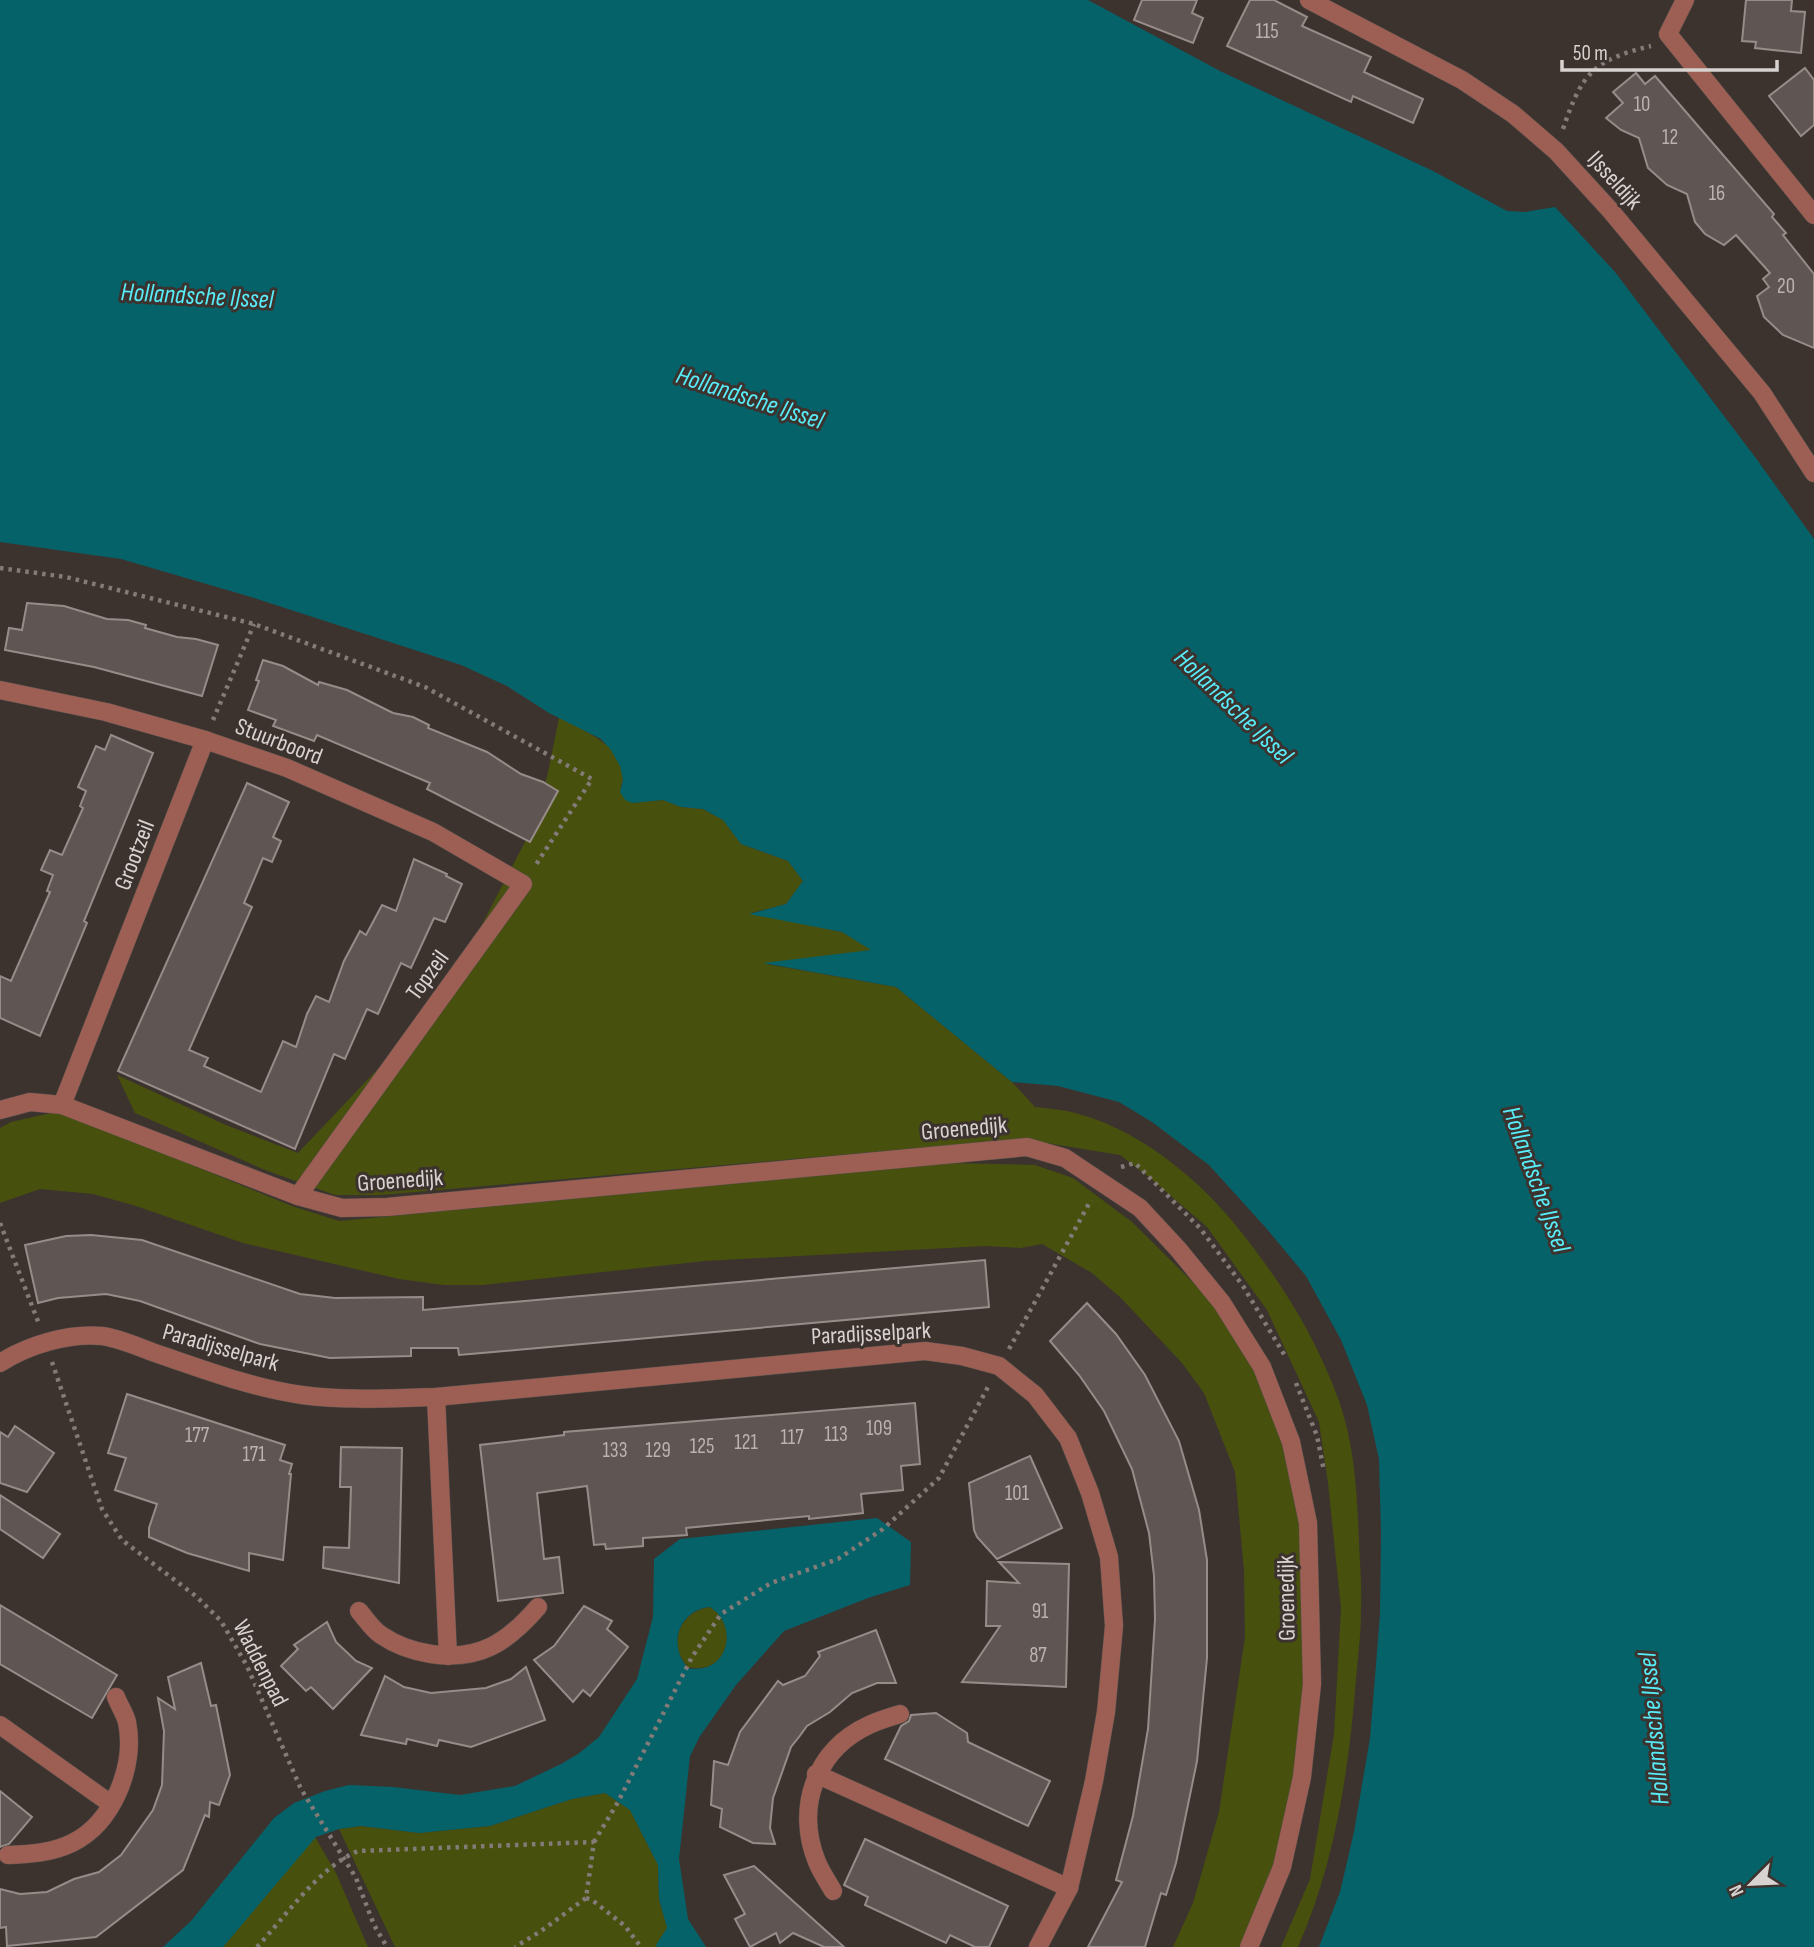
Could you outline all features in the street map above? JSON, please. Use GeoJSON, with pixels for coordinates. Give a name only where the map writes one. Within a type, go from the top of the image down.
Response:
{"type":"FeatureCollection","features":[{"type":"Feature","properties":{"kind":"street","name":"IJsseldijk"},"geometry":{"type":"LineString","coordinates":[[1308,0],[1462,80],[1513,114],[1556,150],[1611,210],[1762,393],[1814,473]]}},
{"type":"Feature","properties":{"kind":"street"},"geometry":{"type":"LineString","coordinates":[[1685,0],[1668,34],[1814,215]]}},
{"type":"Feature","properties":{"kind":"street","name":"Stuurboord"},"geometry":{"type":"LineString","coordinates":[[0,690],[106,712],[205,740],[287,768],[433,832],[523,884]]}},
{"type":"Feature","properties":{"kind":"street","name":"Grootzeil"},"geometry":{"type":"LineString","coordinates":[[62,1105],[205,740]]}},
{"type":"Feature","properties":{"kind":"street","name":"Topzeil"},"geometry":{"type":"LineString","coordinates":[[298,1196],[523,884]]}},
{"type":"Feature","properties":{"kind":"street","name":"Groenedijk"},"geometry":{"type":"LineString","coordinates":[[0,1110],[30,1102],[62,1105],[298,1196],[342,1208],[387,1207],[1027,1147],[1065,1158],[1100,1181],[1140,1208],[1178,1249],[1222,1303],[1262,1367],[1291,1441],[1308,1523],[1312,1684],[1302,1777],[1282,1867],[1249,1947]]}},
{"type":"Feature","properties":{"kind":"street","name":"Paradijsselpark"},"geometry":{"type":"LineString","coordinates":[[0,1363],[14,1354],[46,1344],[77,1336],[104,1336],[228,1377],[301,1395],[354,1399],[436,1397],[925,1351],[962,1356],[999,1366],[1035,1395],[1068,1438],[1090,1493],[1110,1557],[1114,1626],[1106,1712],[1094,1782],[1069,1888],[1038,1947]]}},
{"type":"Feature","properties":{"kind":"street"},"geometry":{"type":"LineString","coordinates":[[436,1397],[448,1656]]}},
{"type":"Feature","properties":{"kind":"street"},"geometry":{"type":"LineString","coordinates":[[359,1611],[379,1634],[409,1650],[448,1656],[474,1654],[497,1644],[520,1628],[537,1607]]}},
{"type":"Feature","properties":{"kind":"street"},"geometry":{"type":"LineString","coordinates":[[8,1855],[41,1853],[72,1843],[97,1825],[124,1779],[128,1753],[127,1721],[116,1697]]}},
{"type":"Feature","properties":{"kind":"street"},"geometry":{"type":"LineString","coordinates":[[834,1891],[818,1864],[810,1840],[809,1804],[816,1774],[825,1759],[838,1746],[868,1725],[900,1714]]}},
{"type":"Feature","properties":{"kind":"street"},"geometry":{"type":"LineString","coordinates":[[0,1725],[111,1804]]}},
{"type":"Feature","properties":{"kind":"street"},"geometry":{"type":"LineString","coordinates":[[816,1774],[1069,1888]]}},
{"type":"Feature","properties":{"kind":"path"},"geometry":{"type":"LineString","coordinates":[[1556,150],[1573,97],[1589,72],[1612,57],[1657,45],[1668,34]]}},
{"type":"Feature","properties":{"kind":"path"},"geometry":{"type":"LineString","coordinates":[[0,568],[66,578],[254,624],[425,687],[592,779],[523,884]]}},
{"type":"Feature","properties":{"kind":"path"},"geometry":{"type":"LineString","coordinates":[[205,740],[254,624]]}},
{"type":"Feature","properties":{"kind":"path"},"geometry":{"type":"LineString","coordinates":[[515,1947],[586,1898],[594,1842],[618,1802],[692,1657],[721,1614],[771,1583],[838,1559],[883,1529],[939,1478],[1100,1181],[1108,1171],[1135,1163],[1200,1228],[1243,1286],[1284,1352],[1288,1364]]}},
{"type":"Feature","properties":{"kind":"path","name":"Waddenpad"},"geometry":{"type":"LineString","coordinates":[[0,1223],[46,1344],[102,1509],[122,1540],[197,1597],[221,1621],[247,1666],[301,1789],[356,1878],[374,1925],[387,1947]]}},
{"type":"Feature","properties":{"kind":"path"},"geometry":{"type":"LineString","coordinates":[[1293,1376],[1317,1436],[1324,1473]]}},
{"type":"Feature","properties":{"kind":"path"},"geometry":{"type":"LineString","coordinates":[[257,1947],[325,1872],[344,1857],[358,1852],[594,1842]]}},
{"type":"Feature","properties":{"kind":"path"},"geometry":{"type":"LineString","coordinates":[[586,1898],[625,1926],[641,1947]]}},
{"type":"Feature","properties":{"kind":"green space"},"geometry":{"type":"Polygon","coordinates":[[[559,718],[593,735],[613,752],[623,773],[621,786],[632,803],[663,800],[681,807],[703,809],[723,820],[741,844],[788,861],[803,881],[786,904],[751,913],[842,932],[872,950],[766,964],[896,987],[1012,1082],[1035,1107],[1093,1118],[1141,1142],[1186,1174],[1225,1213],[1285,1292],[1320,1355],[1339,1401],[1349,1435],[1356,1488],[1361,1594],[1353,1713],[1338,1816],[1322,1882],[1298,1947],[1281,1947],[1310,1879],[1334,1734],[1341,1608],[1319,1422],[1267,1310],[1207,1227],[1120,1155],[1022,1139],[381,1195],[335,1195],[265,1170],[135,1113],[117,1075],[226,1125],[298,1153],[389,1057],[475,938],[529,834],[547,777],[559,718]]]}},
{"type":"Feature","properties":{"kind":"green space"},"geometry":{"type":"Polygon","coordinates":[[[60,1111],[292,1206],[339,1221],[949,1163],[1035,1165],[1073,1178],[1132,1222],[1221,1310],[1275,1402],[1301,1466],[1310,1731],[1254,1947],[1173,1947],[1193,1903],[1219,1812],[1245,1637],[1244,1571],[1235,1472],[1204,1393],[1182,1363],[1121,1298],[1092,1273],[1042,1244],[1021,1248],[985,1246],[705,1261],[483,1285],[444,1285],[399,1279],[243,1243],[93,1194],[40,1189],[0,1203],[0,1128],[11,1122],[60,1111]]]}},
{"type":"Feature","properties":{"kind":"green space"},"geometry":{"type":"Polygon","coordinates":[[[710,1607],[719,1615],[725,1626],[725,1648],[713,1664],[702,1668],[688,1667],[678,1649],[680,1630],[691,1615],[710,1607]]]}},
{"type":"Feature","properties":{"kind":"green space"},"geometry":{"type":"Polygon","coordinates":[[[605,1793],[630,1810],[658,1865],[659,1899],[667,1928],[657,1947],[395,1947],[339,1829],[361,1826],[419,1833],[490,1826],[572,1799],[605,1793]]]}},
{"type":"Feature","properties":{"kind":"green space"},"geometry":{"type":"Polygon","coordinates":[[[315,1837],[336,1873],[368,1947],[223,1947],[315,1837]]]}},
{"type":"Feature","properties":{"kind":"water","name":"Hollandsche IJssel"},"geometry":{"type":"Polygon","coordinates":[[[0,0],[1088,0],[1220,71],[1433,171],[1507,211],[1525,212],[1555,207],[1615,272],[1814,539],[1814,1947],[1319,1947],[1340,1892],[1354,1832],[1370,1738],[1380,1615],[1379,1459],[1367,1405],[1341,1340],[1306,1276],[1209,1165],[1152,1122],[1119,1102],[1058,1086],[1012,1082],[896,987],[763,963],[871,950],[842,932],[749,914],[786,904],[803,881],[788,861],[741,844],[723,820],[703,809],[681,807],[663,800],[632,803],[625,800],[620,792],[623,780],[620,766],[601,739],[549,713],[507,686],[461,665],[251,597],[121,559],[0,542],[0,0]]]}},
{"type":"Feature","properties":{"kind":"water"},"geometry":{"type":"Polygon","coordinates":[[[877,1518],[911,1542],[910,1585],[868,1598],[784,1631],[736,1685],[700,1736],[690,1756],[679,1859],[688,1919],[706,1947],[657,1947],[667,1928],[659,1899],[658,1865],[630,1810],[605,1793],[572,1799],[490,1826],[419,1833],[361,1826],[339,1829],[316,1837],[223,1947],[163,1947],[191,1921],[274,1818],[294,1803],[349,1785],[460,1795],[515,1786],[578,1754],[599,1737],[637,1679],[653,1617],[654,1559],[680,1539],[877,1518]],[[710,1607],[699,1610],[684,1622],[678,1639],[678,1649],[688,1668],[713,1665],[720,1657],[727,1637],[719,1615],[710,1607]]]}},
{"type":"Feature","properties":{"kind":"building"},"geometry":{"type":"Polygon","coordinates":[[[1142,0],[1197,0],[1192,13],[1203,18],[1193,43],[1134,20],[1142,0]]]}},
{"type":"Feature","properties":{"kind":"building"},"geometry":{"type":"Polygon","coordinates":[[[1250,0],[1274,0],[1307,17],[1302,26],[1371,57],[1364,72],[1423,99],[1413,123],[1353,96],[1351,102],[1227,46],[1250,0]]]}},
{"type":"Feature","properties":{"kind":"building"},"geometry":{"type":"Polygon","coordinates":[[[1746,0],[1792,0],[1791,11],[1805,12],[1801,53],[1755,48],[1756,42],[1742,41],[1746,0]]]}},
{"type":"Feature","properties":{"kind":"building"},"geometry":{"type":"Polygon","coordinates":[[[1805,68],[1814,80],[1814,125],[1801,136],[1769,96],[1805,68]]]}},
{"type":"Feature","properties":{"kind":"building"},"geometry":{"type":"Polygon","coordinates":[[[1636,73],[1645,84],[1655,76],[1774,214],[1772,217],[1786,233],[1783,235],[1814,274],[1814,348],[1783,335],[1764,317],[1757,296],[1769,287],[1763,279],[1770,273],[1736,235],[1724,245],[1705,234],[1695,222],[1687,194],[1667,185],[1648,168],[1639,138],[1621,130],[1606,118],[1623,103],[1613,92],[1636,73]]]}},
{"type":"Feature","properties":{"kind":"building"},"geometry":{"type":"Polygon","coordinates":[[[27,603],[64,606],[107,619],[128,620],[177,637],[218,645],[202,696],[94,667],[5,650],[9,628],[22,630],[27,603]]]}},
{"type":"Feature","properties":{"kind":"building"},"geometry":{"type":"Polygon","coordinates":[[[263,660],[283,666],[318,685],[319,682],[347,690],[393,713],[413,717],[429,725],[428,728],[487,752],[521,774],[558,791],[530,842],[427,789],[430,783],[317,735],[314,741],[273,726],[276,720],[248,710],[259,681],[256,680],[263,660]]]}},
{"type":"Feature","properties":{"kind":"building"},"geometry":{"type":"Polygon","coordinates":[[[111,735],[153,753],[40,1036],[0,1018],[0,976],[11,981],[50,892],[47,891],[53,875],[41,870],[50,850],[62,855],[83,808],[80,806],[86,791],[78,787],[96,746],[105,750],[111,735]]]}},
{"type":"Feature","properties":{"kind":"building"},"geometry":{"type":"Polygon","coordinates":[[[247,783],[289,802],[273,837],[281,841],[272,862],[263,858],[244,903],[252,907],[189,1050],[208,1058],[204,1066],[261,1092],[283,1041],[296,1047],[316,996],[329,1002],[344,961],[360,931],[366,935],[382,905],[396,911],[414,859],[462,884],[445,922],[434,918],[411,968],[401,963],[378,1014],[367,1009],[345,1059],[334,1054],[295,1149],[118,1071],[247,783]]]}},
{"type":"Feature","properties":{"kind":"building"},"geometry":{"type":"Polygon","coordinates":[[[91,1235],[142,1240],[300,1294],[335,1298],[423,1297],[423,1310],[985,1260],[989,1307],[459,1355],[458,1348],[411,1348],[411,1356],[330,1358],[260,1344],[140,1301],[106,1294],[58,1298],[38,1303],[25,1245],[66,1236],[91,1235]]]}},
{"type":"Feature","properties":{"kind":"building"},"geometry":{"type":"Polygon","coordinates":[[[1087,1303],[1116,1334],[1145,1375],[1179,1441],[1199,1510],[1207,1560],[1207,1658],[1197,1761],[1176,1863],[1166,1895],[1161,1893],[1145,1947],[1088,1947],[1122,1882],[1116,1880],[1133,1816],[1148,1729],[1155,1619],[1149,1533],[1132,1469],[1104,1411],[1079,1375],[1050,1341],[1087,1303]]]}},
{"type":"Feature","properties":{"kind":"building"},"geometry":{"type":"Polygon","coordinates":[[[127,1394],[285,1445],[280,1460],[292,1464],[283,1560],[249,1553],[249,1571],[187,1553],[149,1537],[149,1528],[157,1504],[115,1490],[126,1458],[108,1453],[127,1394]]]}},
{"type":"Feature","properties":{"kind":"building"},"geometry":{"type":"Polygon","coordinates":[[[915,1403],[920,1464],[901,1466],[903,1490],[861,1494],[863,1513],[686,1528],[687,1535],[643,1538],[643,1546],[606,1549],[605,1544],[594,1545],[587,1486],[537,1493],[544,1559],[559,1557],[563,1593],[498,1601],[480,1445],[564,1435],[564,1432],[915,1403]]]}},
{"type":"Feature","properties":{"kind":"building"},"geometry":{"type":"Polygon","coordinates":[[[15,1426],[54,1453],[27,1492],[0,1483],[0,1432],[8,1437],[15,1426]]]}},
{"type":"Feature","properties":{"kind":"building"},"geometry":{"type":"Polygon","coordinates":[[[341,1447],[402,1448],[399,1583],[323,1568],[324,1547],[349,1548],[351,1487],[340,1487],[341,1447]]]}},
{"type":"Feature","properties":{"kind":"building"},"geometry":{"type":"Polygon","coordinates":[[[1030,1456],[1062,1528],[997,1559],[974,1530],[969,1483],[1030,1456]]]}},
{"type":"Feature","properties":{"kind":"building"},"geometry":{"type":"Polygon","coordinates":[[[0,1495],[60,1534],[43,1558],[0,1529],[0,1495]]]}},
{"type":"Feature","properties":{"kind":"building"},"geometry":{"type":"Polygon","coordinates":[[[999,1562],[1069,1564],[1066,1687],[962,1682],[1000,1626],[986,1626],[987,1581],[1019,1583],[999,1562]]]}},
{"type":"Feature","properties":{"kind":"building"},"geometry":{"type":"Polygon","coordinates":[[[0,1605],[117,1675],[92,1718],[0,1664],[0,1605]]]}},
{"type":"Feature","properties":{"kind":"building"},"geometry":{"type":"Polygon","coordinates":[[[584,1606],[612,1621],[607,1629],[628,1647],[590,1696],[583,1690],[573,1702],[534,1660],[554,1646],[584,1606]]]}},
{"type":"Feature","properties":{"kind":"building"},"geometry":{"type":"Polygon","coordinates":[[[327,1622],[336,1642],[356,1661],[372,1668],[333,1709],[311,1687],[306,1691],[281,1666],[298,1649],[294,1645],[327,1622]]]}},
{"type":"Feature","properties":{"kind":"building"},"geometry":{"type":"Polygon","coordinates":[[[876,1630],[896,1683],[877,1683],[852,1693],[830,1712],[807,1726],[791,1747],[773,1798],[770,1828],[775,1844],[753,1843],[720,1827],[722,1809],[711,1805],[714,1761],[728,1765],[740,1732],[778,1681],[783,1685],[805,1676],[820,1656],[818,1652],[876,1630]]]}},
{"type":"Feature","properties":{"kind":"building"},"geometry":{"type":"Polygon","coordinates":[[[201,1663],[211,1706],[216,1705],[230,1775],[219,1805],[210,1802],[209,1817],[205,1815],[183,1870],[96,1937],[7,1946],[6,1927],[0,1928],[0,1889],[20,1894],[47,1892],[74,1879],[99,1872],[121,1855],[153,1810],[162,1785],[164,1731],[158,1698],[175,1709],[168,1677],[201,1663]]]}},
{"type":"Feature","properties":{"kind":"building"},"geometry":{"type":"Polygon","coordinates":[[[526,1667],[545,1720],[471,1747],[439,1740],[437,1746],[407,1739],[406,1744],[361,1735],[385,1676],[404,1687],[431,1693],[486,1688],[511,1679],[526,1667]]]}},
{"type":"Feature","properties":{"kind":"building"},"geometry":{"type":"Polygon","coordinates":[[[936,1713],[967,1733],[968,1742],[1050,1781],[1028,1826],[885,1759],[901,1726],[909,1721],[911,1715],[936,1713]]]}},
{"type":"Feature","properties":{"kind":"building"},"geometry":{"type":"Polygon","coordinates":[[[0,1791],[32,1817],[9,1844],[0,1847],[0,1791]]]}},
{"type":"Feature","properties":{"kind":"building"},"geometry":{"type":"Polygon","coordinates":[[[865,1839],[1008,1906],[989,1947],[975,1947],[950,1935],[946,1943],[865,1905],[868,1897],[844,1885],[865,1839]]]}},
{"type":"Feature","properties":{"kind":"building"},"geometry":{"type":"Polygon","coordinates":[[[754,1866],[844,1947],[824,1947],[793,1933],[780,1943],[776,1933],[750,1947],[735,1919],[745,1914],[724,1875],[754,1866]]]}}]}
